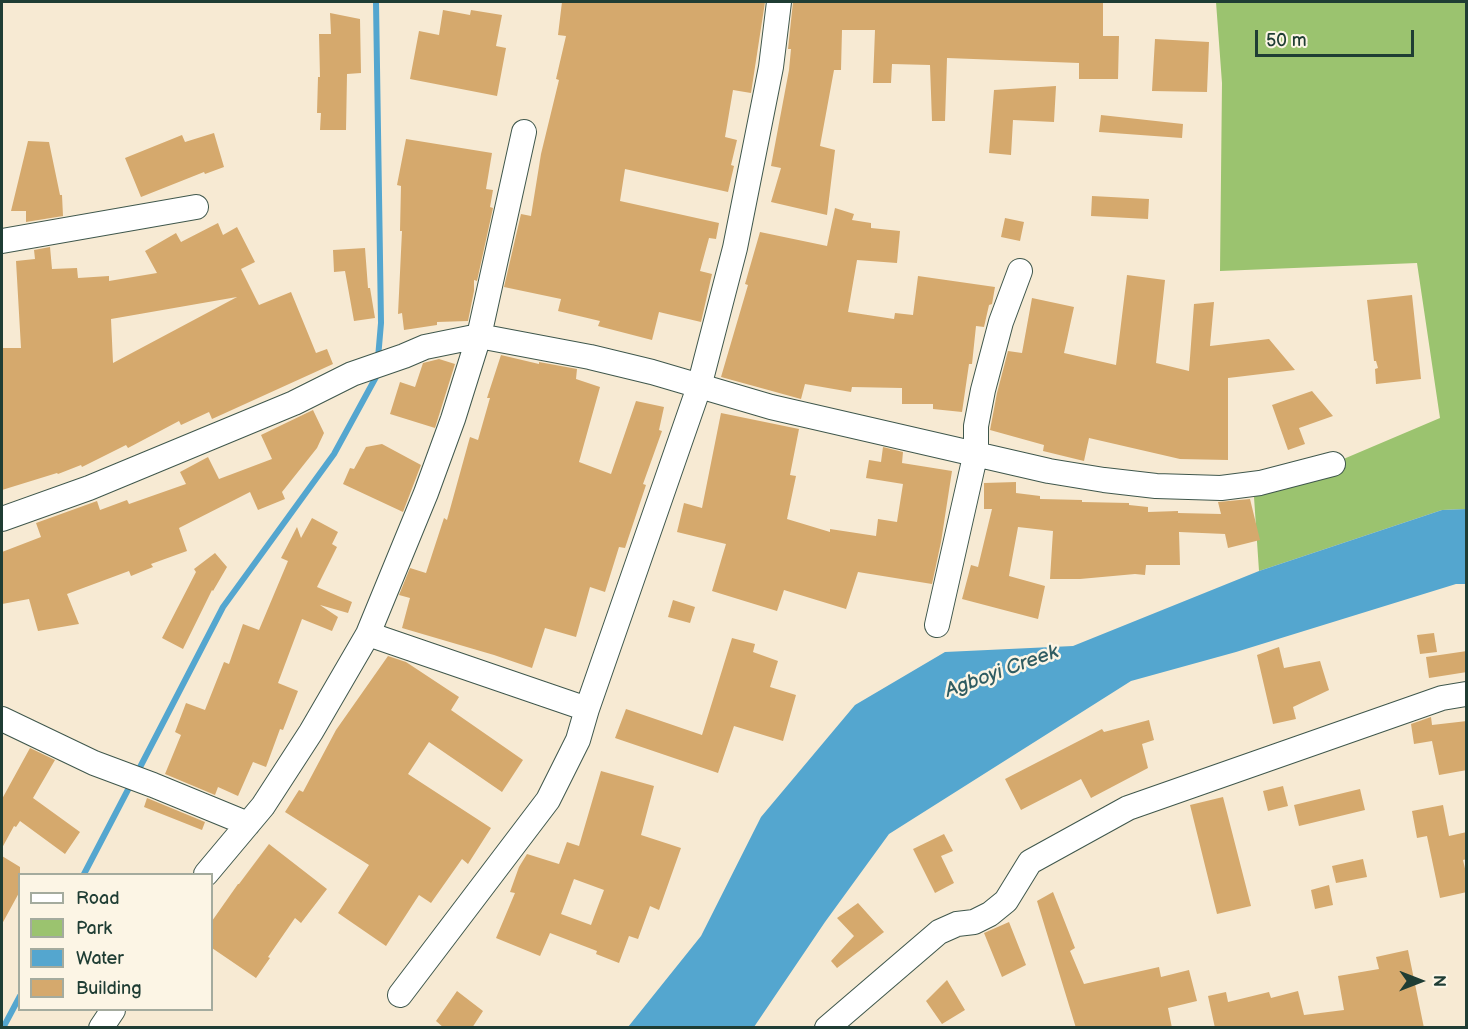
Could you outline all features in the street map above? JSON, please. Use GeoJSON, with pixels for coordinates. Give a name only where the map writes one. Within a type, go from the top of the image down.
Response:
{"type":"FeatureCollection","features":[{"type":"Feature","properties":{"kind":"street"},"geometry":{"type":"LineString","coordinates":[[400,995],[548,800],[578,740],[699,387],[735,248],[771,67],[779,2]]}},
{"type":"Feature","properties":{"kind":"street"},"geometry":{"type":"LineString","coordinates":[[207,873],[263,806],[311,732],[368,634],[426,493],[453,419],[479,336],[524,132]]}},
{"type":"Feature","properties":{"kind":"street"},"geometry":{"type":"LineString","coordinates":[[2,240],[196,207]]}},
{"type":"Feature","properties":{"kind":"street"},"geometry":{"type":"LineString","coordinates":[[937,625],[976,452],[976,426],[983,390],[1001,322],[1020,271]]}},
{"type":"Feature","properties":{"kind":"street"},"geometry":{"type":"LineString","coordinates":[[2,519],[89,488],[284,407],[370,367],[425,347],[479,336],[590,357],[652,372],[771,407],[976,452],[1049,471],[1104,480],[1156,486],[1221,488],[1260,483],[1333,464]]}},
{"type":"Feature","properties":{"kind":"street"},"geometry":{"type":"LineString","coordinates":[[368,634],[587,709]]}},
{"type":"Feature","properties":{"kind":"street"},"geometry":{"type":"LineString","coordinates":[[827,1028],[939,932],[957,924],[974,922],[990,914],[1006,901],[1030,862],[1128,808],[1442,698],[1467,694]]}},
{"type":"Feature","properties":{"kind":"street"},"geometry":{"type":"LineString","coordinates":[[2,719],[94,764],[144,781],[248,824]]}},
{"type":"Feature","properties":{"kind":"street"},"geometry":{"type":"LineString","coordinates":[[101,1028],[112,1011]]}},
{"type":"Feature","properties":{"kind":"green space"},"geometry":{"type":"Polygon","coordinates":[[[1216,2],[1466,2],[1466,509],[1442,510],[1259,571],[1254,497],[1440,418],[1417,263],[1220,271],[1222,83],[1216,2]]]}},
{"type":"Feature","properties":{"kind":"water","name":"Agboyi Creek"},"geometry":{"type":"Polygon","coordinates":[[[1466,509],[1466,584],[1456,584],[1236,652],[1131,681],[889,834],[825,922],[754,1027],[628,1027],[701,936],[761,817],[855,705],[945,652],[1073,646],[1259,571],[1442,510],[1466,509]]]}},
{"type":"Feature","properties":{"kind":"building"},"geometry":{"type":"Polygon","coordinates":[[[562,2],[765,2],[751,93],[733,90],[725,137],[737,140],[728,192],[625,169],[620,201],[719,223],[716,239],[709,238],[700,271],[712,274],[701,322],[659,312],[652,340],[598,326],[600,321],[558,311],[561,299],[504,287],[521,214],[531,216],[541,154],[559,80],[556,79],[566,36],[558,35],[562,2]]]}},
{"type":"Feature","properties":{"kind":"building"},"geometry":{"type":"Polygon","coordinates":[[[793,2],[1103,2],[1103,36],[1119,36],[1118,79],[1079,79],[1079,63],[947,58],[945,121],[932,121],[930,65],[892,64],[891,83],[873,83],[875,30],[842,30],[841,70],[834,70],[820,146],[835,150],[827,215],[771,202],[781,168],[771,166],[789,70],[791,49],[788,49],[793,2]]]}},
{"type":"Feature","properties":{"kind":"building"},"geometry":{"type":"Polygon","coordinates":[[[443,10],[470,15],[471,10],[502,15],[496,46],[506,48],[497,96],[410,79],[419,31],[439,35],[443,10]]]}},
{"type":"Feature","properties":{"kind":"building"},"geometry":{"type":"Polygon","coordinates":[[[330,13],[360,19],[361,73],[347,74],[346,130],[320,130],[321,113],[317,113],[318,77],[320,77],[319,34],[331,34],[330,13]]]}},
{"type":"Feature","properties":{"kind":"building"},"geometry":{"type":"Polygon","coordinates":[[[1155,39],[1209,42],[1207,92],[1152,91],[1155,39]]]}},
{"type":"Feature","properties":{"kind":"building"},"geometry":{"type":"Polygon","coordinates":[[[1056,86],[1054,122],[1013,120],[1011,155],[989,153],[994,90],[1056,86]]]}},
{"type":"Feature","properties":{"kind":"building"},"geometry":{"type":"Polygon","coordinates":[[[1101,115],[1183,124],[1182,138],[1099,132],[1101,115]]]}},
{"type":"Feature","properties":{"kind":"building"},"geometry":{"type":"Polygon","coordinates":[[[214,133],[224,167],[205,174],[204,172],[141,197],[125,158],[182,135],[185,142],[214,133]]]}},
{"type":"Feature","properties":{"kind":"building"},"geometry":{"type":"Polygon","coordinates":[[[406,139],[492,153],[486,189],[493,190],[490,207],[493,208],[477,281],[474,280],[468,321],[437,322],[437,325],[404,330],[402,313],[398,314],[402,231],[400,231],[401,186],[397,185],[406,139]]]}},
{"type":"Feature","properties":{"kind":"building"},"geometry":{"type":"Polygon","coordinates":[[[28,141],[49,142],[60,195],[62,195],[63,216],[26,222],[26,211],[11,211],[28,141]]]}},
{"type":"Feature","properties":{"kind":"building"},"geometry":{"type":"Polygon","coordinates":[[[1092,196],[1149,199],[1148,219],[1091,216],[1092,196]]]}},
{"type":"Feature","properties":{"kind":"building"},"geometry":{"type":"Polygon","coordinates":[[[835,208],[854,214],[852,220],[871,223],[871,228],[900,231],[897,263],[857,260],[848,312],[894,319],[895,313],[913,315],[918,276],[995,287],[984,327],[976,326],[972,364],[969,364],[962,412],[933,409],[933,404],[902,404],[902,388],[852,387],[851,392],[805,384],[801,399],[721,377],[748,285],[745,284],[760,232],[827,246],[835,208]]]}},
{"type":"Feature","properties":{"kind":"building"},"geometry":{"type":"Polygon","coordinates":[[[1005,218],[1024,222],[1020,241],[1001,237],[1005,218]]]}},
{"type":"Feature","properties":{"kind":"building"},"geometry":{"type":"Polygon","coordinates":[[[218,223],[223,235],[237,227],[255,262],[241,269],[259,305],[291,292],[316,353],[327,349],[333,364],[212,419],[209,412],[181,425],[179,421],[128,448],[126,445],[82,467],[81,465],[2,490],[2,348],[21,348],[16,261],[35,259],[34,250],[50,247],[52,269],[77,268],[78,278],[109,276],[109,281],[157,273],[145,251],[176,233],[181,242],[218,223]],[[237,297],[111,319],[113,363],[237,297]]]}},
{"type":"Feature","properties":{"kind":"building"},"geometry":{"type":"Polygon","coordinates":[[[365,248],[368,288],[370,288],[375,318],[354,321],[345,271],[334,272],[333,250],[365,248]]]}},
{"type":"Feature","properties":{"kind":"building"},"geometry":{"type":"Polygon","coordinates":[[[1127,275],[1165,280],[1156,363],[1189,371],[1194,304],[1214,302],[1210,346],[1269,339],[1295,370],[1228,378],[1228,460],[1180,459],[1089,438],[1084,461],[1043,451],[1044,445],[990,430],[1008,351],[1022,353],[1032,298],[1074,307],[1064,353],[1116,365],[1127,275]]]}},
{"type":"Feature","properties":{"kind":"building"},"geometry":{"type":"Polygon","coordinates":[[[1412,295],[1421,379],[1376,384],[1375,369],[1378,368],[1374,361],[1367,300],[1412,295]]]}},
{"type":"Feature","properties":{"kind":"building"},"geometry":{"type":"Polygon","coordinates":[[[501,355],[539,364],[539,362],[577,369],[576,379],[600,387],[579,462],[611,474],[636,401],[664,407],[659,430],[662,431],[643,484],[646,485],[625,548],[619,547],[605,592],[590,587],[576,637],[545,628],[532,668],[402,628],[410,598],[399,595],[410,568],[426,573],[444,518],[447,520],[470,437],[478,440],[490,398],[487,398],[501,355]]]}},
{"type":"Feature","properties":{"kind":"building"},"geometry":{"type":"Polygon","coordinates":[[[439,359],[455,364],[435,428],[390,414],[400,382],[415,387],[423,363],[439,359]]]}},
{"type":"Feature","properties":{"kind":"building"},"geometry":{"type":"Polygon","coordinates":[[[1312,391],[1333,416],[1299,428],[1305,444],[1288,450],[1272,405],[1312,391]]]}},
{"type":"Feature","properties":{"kind":"building"},"geometry":{"type":"Polygon","coordinates":[[[313,410],[324,433],[317,448],[282,492],[285,499],[258,510],[250,492],[179,528],[187,551],[151,564],[153,567],[131,576],[129,571],[67,594],[79,624],[38,631],[29,599],[2,604],[2,552],[41,537],[36,523],[97,501],[100,510],[127,500],[129,504],[186,484],[180,472],[208,457],[219,479],[272,459],[261,435],[313,410]]]}},
{"type":"Feature","properties":{"kind":"building"},"geometry":{"type":"Polygon","coordinates":[[[721,413],[799,429],[790,475],[796,476],[787,519],[830,532],[830,529],[876,536],[878,519],[897,522],[903,484],[866,478],[869,460],[881,462],[883,447],[903,452],[902,463],[952,471],[932,584],[858,572],[846,609],[784,590],[777,611],[712,591],[726,544],[677,532],[684,503],[702,508],[721,413]]]}},
{"type":"Feature","properties":{"kind":"building"},"geometry":{"type":"Polygon","coordinates":[[[382,444],[421,465],[403,512],[343,484],[350,468],[354,469],[366,447],[382,444]]]}},
{"type":"Feature","properties":{"kind":"building"},"geometry":{"type":"Polygon","coordinates":[[[1016,482],[1016,493],[1040,496],[1040,499],[1129,503],[1129,505],[1148,507],[1148,512],[1178,511],[1178,513],[1221,514],[1218,502],[1250,499],[1260,540],[1228,548],[1225,534],[1179,532],[1180,565],[1146,565],[1145,575],[1050,579],[1053,531],[1018,527],[1009,576],[1045,586],[1038,619],[962,599],[971,565],[978,567],[992,509],[984,509],[984,483],[1016,482]]]}},
{"type":"Feature","properties":{"kind":"building"},"geometry":{"type":"Polygon","coordinates":[[[312,518],[338,532],[332,544],[337,547],[317,587],[352,602],[348,613],[320,605],[338,617],[332,631],[302,619],[278,683],[298,691],[283,730],[280,729],[266,767],[253,762],[238,796],[218,787],[215,795],[165,774],[181,735],[175,732],[186,703],[205,710],[224,662],[229,664],[243,624],[259,630],[288,561],[281,558],[297,527],[301,538],[312,518]]]}},
{"type":"Feature","properties":{"kind":"building"},"geometry":{"type":"Polygon","coordinates":[[[215,553],[227,567],[212,590],[183,649],[162,638],[196,572],[194,569],[215,553]]]}},
{"type":"Feature","properties":{"kind":"building"},"geometry":{"type":"Polygon","coordinates":[[[673,600],[695,607],[690,623],[668,617],[673,600]]]}},
{"type":"Feature","properties":{"kind":"building"},"geometry":{"type":"Polygon","coordinates":[[[1434,633],[1437,652],[1420,654],[1417,635],[1434,633]]]}},
{"type":"Feature","properties":{"kind":"building"},"geometry":{"type":"Polygon","coordinates":[[[732,638],[755,644],[753,652],[778,661],[770,687],[796,695],[783,741],[734,726],[718,773],[615,738],[626,709],[702,735],[732,638]]]}},
{"type":"Feature","properties":{"kind":"building"},"geometry":{"type":"Polygon","coordinates":[[[1279,647],[1284,668],[1320,661],[1329,690],[1293,707],[1296,719],[1273,724],[1257,655],[1279,647]]]}},
{"type":"Feature","properties":{"kind":"building"},"geometry":{"type":"Polygon","coordinates":[[[1467,651],[1467,672],[1429,678],[1426,657],[1467,651]]]}},
{"type":"Feature","properties":{"kind":"building"},"geometry":{"type":"Polygon","coordinates":[[[388,656],[406,662],[459,697],[451,710],[523,760],[502,792],[429,742],[408,774],[491,828],[468,864],[462,859],[431,903],[419,895],[386,946],[338,913],[369,865],[285,812],[299,790],[303,792],[336,730],[388,656]]]}},
{"type":"Feature","properties":{"kind":"building"},"geometry":{"type":"Polygon","coordinates":[[[1431,717],[1432,725],[1467,721],[1467,770],[1439,775],[1432,741],[1414,744],[1411,724],[1431,717]]]}},
{"type":"Feature","properties":{"kind":"building"},"geometry":{"type":"Polygon","coordinates":[[[1149,720],[1154,740],[1142,744],[1148,768],[1091,798],[1081,779],[1021,810],[1005,779],[1102,729],[1104,732],[1149,720]]]}},
{"type":"Feature","properties":{"kind":"building"},"geometry":{"type":"Polygon","coordinates":[[[30,748],[55,760],[33,798],[80,832],[65,854],[20,821],[16,827],[14,826],[2,848],[2,799],[30,748]]]}},
{"type":"Feature","properties":{"kind":"building"},"geometry":{"type":"Polygon","coordinates":[[[601,771],[654,786],[641,835],[681,848],[659,910],[650,906],[638,939],[629,936],[619,963],[596,954],[597,951],[550,933],[540,956],[496,938],[515,893],[510,892],[519,867],[527,854],[559,864],[567,842],[579,846],[601,771]],[[574,879],[561,914],[591,925],[604,890],[574,879]]]}},
{"type":"Feature","properties":{"kind":"building"},"geometry":{"type":"Polygon","coordinates":[[[1283,786],[1288,806],[1268,811],[1263,791],[1283,786]]]}},
{"type":"Feature","properties":{"kind":"building"},"geometry":{"type":"Polygon","coordinates":[[[1360,789],[1365,810],[1299,826],[1294,805],[1360,789]]]}},
{"type":"Feature","properties":{"kind":"building"},"geometry":{"type":"Polygon","coordinates":[[[1223,797],[1251,906],[1217,914],[1190,805],[1223,797]]]}},
{"type":"Feature","properties":{"kind":"building"},"geometry":{"type":"Polygon","coordinates":[[[147,798],[205,822],[202,830],[144,807],[147,798]]]}},
{"type":"Feature","properties":{"kind":"building"},"geometry":{"type":"Polygon","coordinates":[[[1443,805],[1449,836],[1467,832],[1467,859],[1463,860],[1467,877],[1467,892],[1440,898],[1427,836],[1417,838],[1412,811],[1443,805]]]}},
{"type":"Feature","properties":{"kind":"building"},"geometry":{"type":"Polygon","coordinates":[[[944,834],[953,851],[941,856],[954,883],[935,893],[913,849],[944,834]]]}},
{"type":"Feature","properties":{"kind":"building"},"geometry":{"type":"Polygon","coordinates":[[[269,844],[327,889],[301,923],[295,918],[256,978],[213,949],[213,920],[269,844]]]}},
{"type":"Feature","properties":{"kind":"building"},"geometry":{"type":"Polygon","coordinates":[[[2,856],[20,867],[20,873],[18,873],[18,895],[2,924],[2,856]]]}},
{"type":"Feature","properties":{"kind":"building"},"geometry":{"type":"Polygon","coordinates":[[[1363,859],[1367,877],[1336,883],[1332,866],[1363,859]]]}},
{"type":"Feature","properties":{"kind":"building"},"geometry":{"type":"Polygon","coordinates":[[[1329,885],[1333,905],[1315,909],[1311,890],[1329,885]]]}},
{"type":"Feature","properties":{"kind":"building"},"geometry":{"type":"Polygon","coordinates":[[[1053,892],[1075,948],[1070,951],[1084,984],[1159,967],[1161,977],[1189,970],[1197,1001],[1168,1008],[1172,1028],[1076,1028],[1037,901],[1053,892]]]}},
{"type":"Feature","properties":{"kind":"building"},"geometry":{"type":"Polygon","coordinates":[[[858,903],[884,932],[837,968],[831,961],[854,936],[837,918],[858,903]]]}},
{"type":"Feature","properties":{"kind":"building"},"geometry":{"type":"Polygon","coordinates":[[[1009,922],[1026,965],[1002,977],[984,933],[1009,922]]]}},
{"type":"Feature","properties":{"kind":"building"},"geometry":{"type":"Polygon","coordinates":[[[1408,950],[1424,1028],[1215,1028],[1208,996],[1226,992],[1228,1002],[1269,992],[1271,998],[1298,991],[1304,1015],[1344,1010],[1338,976],[1379,969],[1376,957],[1408,950]]]}},
{"type":"Feature","properties":{"kind":"building"},"geometry":{"type":"Polygon","coordinates":[[[947,980],[965,1010],[942,1024],[926,1001],[947,980]]]}},
{"type":"Feature","properties":{"kind":"building"},"geometry":{"type":"Polygon","coordinates":[[[457,991],[483,1011],[472,1028],[444,1028],[436,1021],[457,991]]]}},
{"type":"Feature","properties":{"kind":"waterway"},"geometry":{"type":"LineString","coordinates":[[376,2],[381,323],[378,358]]}},
{"type":"Feature","properties":{"kind":"waterway"},"geometry":{"type":"LineString","coordinates":[[137,773],[223,607],[334,454],[376,377],[377,371]]}},
{"type":"Feature","properties":{"kind":"waterway"},"geometry":{"type":"LineString","coordinates":[[85,873],[132,782]]}},
{"type":"Feature","properties":{"kind":"waterway"},"geometry":{"type":"LineString","coordinates":[[3,1028],[18,1000]]}}]}
